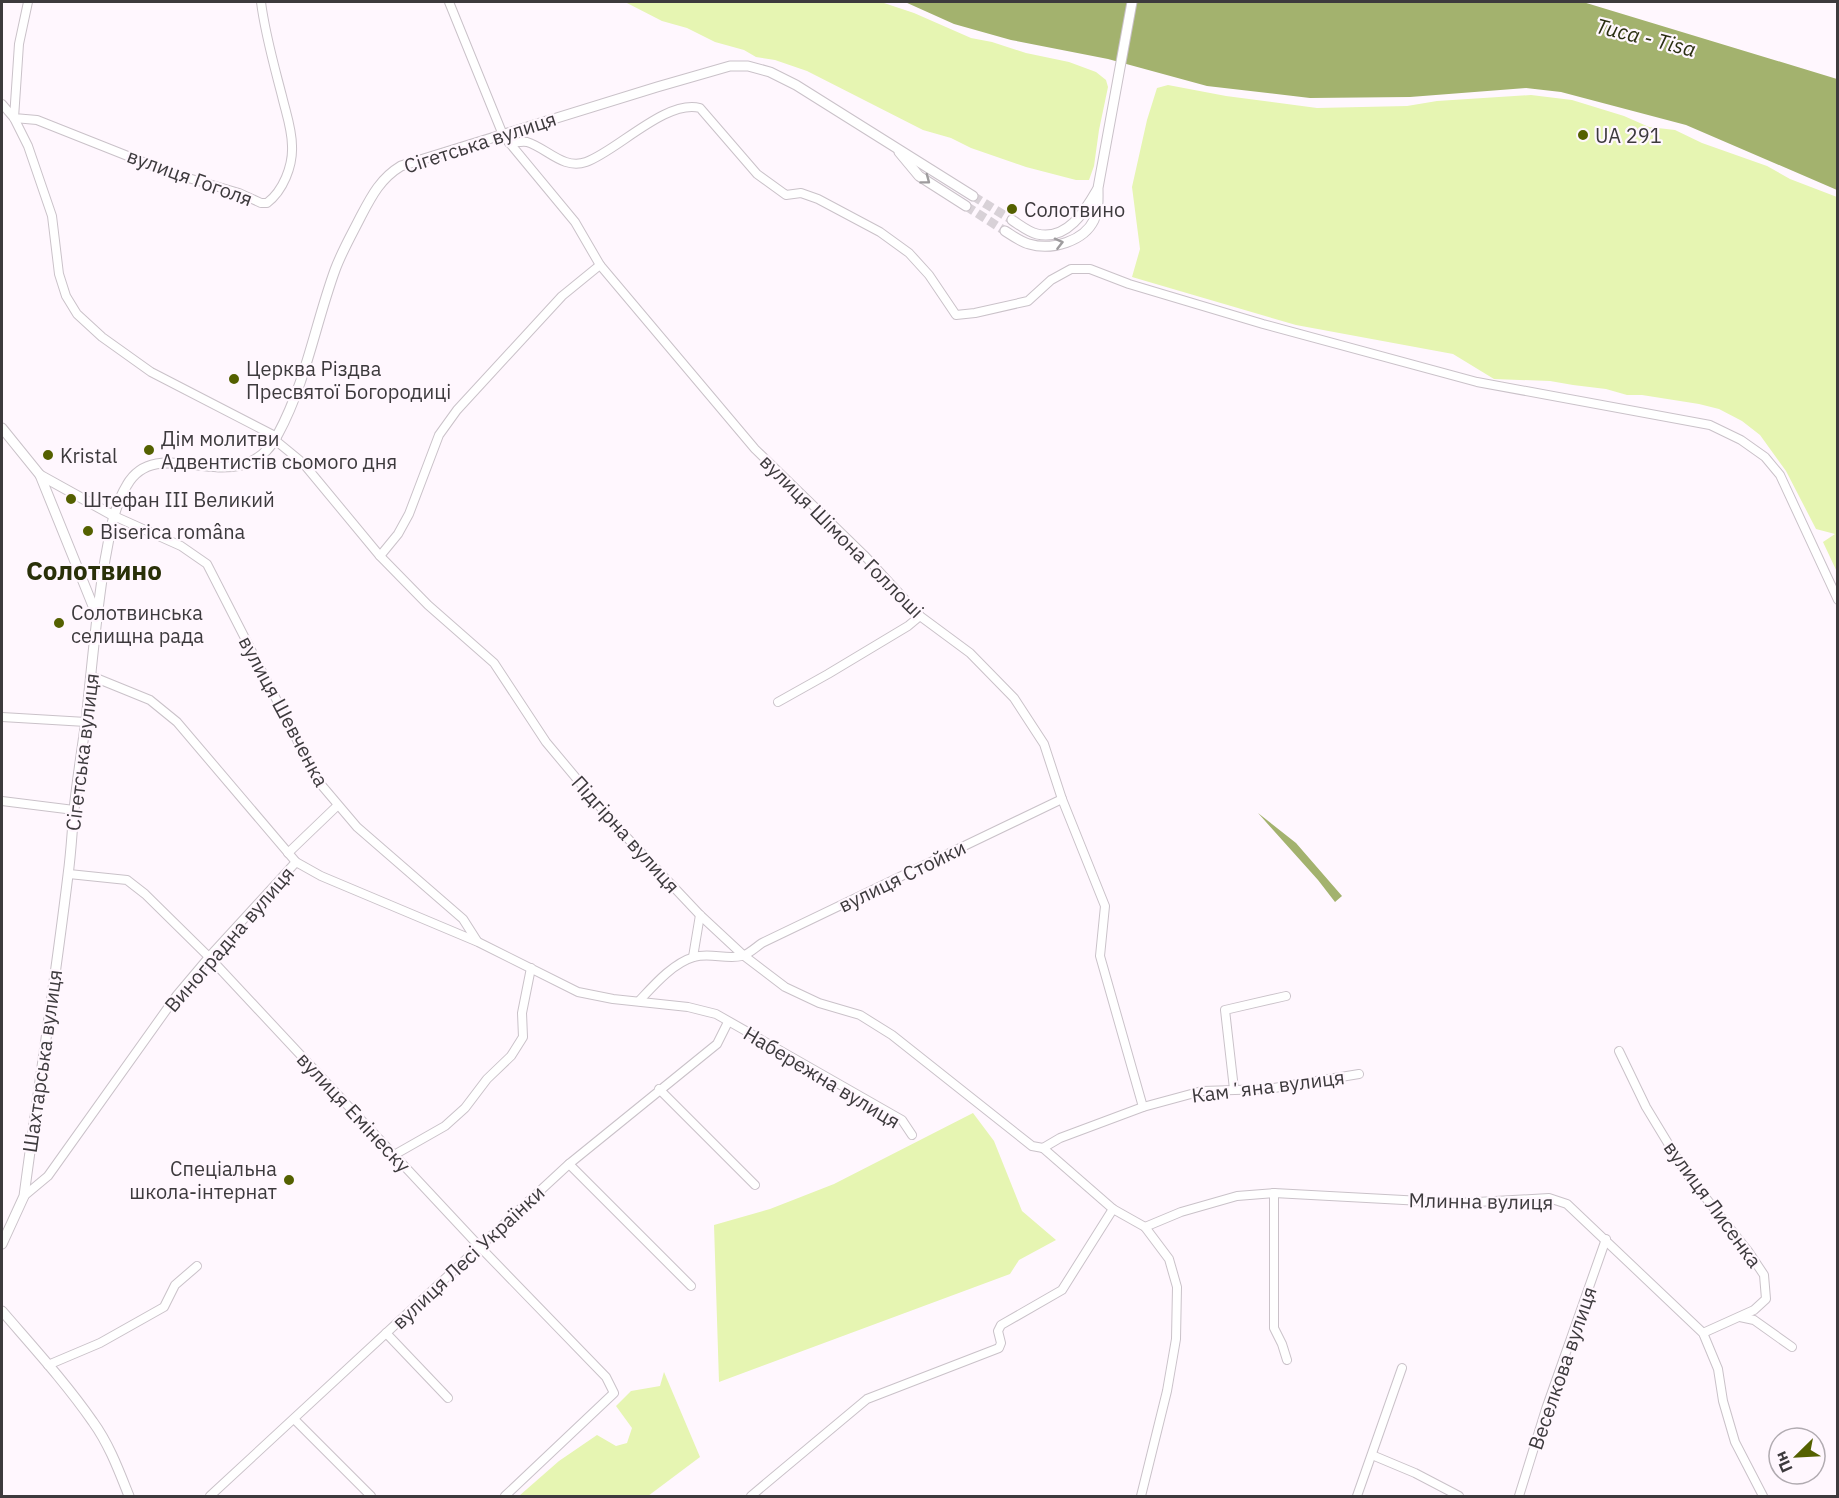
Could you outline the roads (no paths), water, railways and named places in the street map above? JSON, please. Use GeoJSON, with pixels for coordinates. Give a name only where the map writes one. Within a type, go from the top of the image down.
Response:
{"type":"FeatureCollection","features":[{"type":"Feature","properties":{"kind":"street"},"geometry":{"type":"LineString","coordinates":[[14,118],[19,44],[28,2]]}},
{"type":"Feature","properties":{"kind":"street","name":"вулиця Гоголя"},"geometry":{"type":"LineString","coordinates":[[14,118],[46,124],[168,172],[267,203],[282,186],[289,170],[293,148],[291,130],[264,26],[261,2]]}},
{"type":"Feature","properties":{"kind":"street","name":"вулиця Шімона Голлоші"},"geometry":{"type":"LineString","coordinates":[[449,2],[506,139],[575,222],[600,265],[755,449],[864,555],[920,616],[970,653],[1014,698],[1044,744],[1062,799],[1105,906],[1100,956],[1143,1107]]}},
{"type":"Feature","properties":{"kind":"street"},"geometry":{"type":"LineString","coordinates":[[1005,231],[1036,246],[1058,245],[1087,230],[1094,220],[1098,208],[1099,185],[1132,2]]}},
{"type":"Feature","properties":{"kind":"street","name":"Сігетська вулиця"},"geometry":{"type":"LineString","coordinates":[[69,874],[96,614],[114,516],[127,485],[144,467],[158,463],[232,468],[249,464],[260,458],[276,438],[291,408],[307,366],[342,252],[376,188],[388,174],[401,166],[506,139],[688,78],[730,66],[748,66],[770,72],[796,85],[973,196]]}},
{"type":"Feature","properties":{"kind":"street","name":"Підгірна вулиця"},"geometry":{"type":"LineString","coordinates":[[2,104],[14,118],[28,146],[52,216],[59,274],[66,296],[77,314],[102,337],[151,372],[276,438],[303,463],[380,556],[428,605],[495,663],[546,742],[617,827],[700,915],[743,955],[785,987],[819,1003],[860,1015],[892,1035],[1032,1146],[1043,1148],[1113,1209],[1145,1227]]}},
{"type":"Feature","properties":{"kind":"street"},"geometry":{"type":"LineString","coordinates":[[506,139],[526,142],[553,157],[576,165],[589,161],[625,137],[674,110],[692,106],[700,108],[757,174],[786,195],[801,193],[818,199],[880,232],[909,253],[928,275],[956,315],[1028,302],[1051,280],[1071,269],[1090,269],[1129,284],[1476,382],[1710,425],[1741,440],[1757,451],[1765,457],[1780,476],[1838,600]]}},
{"type":"Feature","properties":{"kind":"street","name":"Сігетська вулиця"},"geometry":{"type":"LineString","coordinates":[[894,145],[919,176],[966,206]]}},
{"type":"Feature","properties":{"kind":"street"},"geometry":{"type":"LineString","coordinates":[[1012,220],[1038,234],[1053,233],[1079,219],[1099,185]]}},
{"type":"Feature","properties":{"kind":"street"},"geometry":{"type":"LineString","coordinates":[[380,556],[398,534],[410,514],[439,435],[457,410],[562,296],[600,265]]}},
{"type":"Feature","properties":{"kind":"street"},"geometry":{"type":"LineString","coordinates":[[2,428],[40,475],[96,614]]}},
{"type":"Feature","properties":{"kind":"street"},"geometry":{"type":"LineString","coordinates":[[40,475],[114,516]]}},
{"type":"Feature","properties":{"kind":"street","name":"вулиця Шевченка"},"geometry":{"type":"LineString","coordinates":[[114,516],[181,546],[207,564],[318,781],[357,827],[463,919],[478,942]]}},
{"type":"Feature","properties":{"kind":"street"},"geometry":{"type":"LineString","coordinates":[[778,702],[908,626],[920,616]]}},
{"type":"Feature","properties":{"kind":"street"},"geometry":{"type":"LineString","coordinates":[[91,676],[150,700],[177,722],[296,862]]}},
{"type":"Feature","properties":{"kind":"street"},"geometry":{"type":"LineString","coordinates":[[2,717],[86,722]]}},
{"type":"Feature","properties":{"kind":"street","name":"вулиця Стойки"},"geometry":{"type":"LineString","coordinates":[[743,955],[773,938],[1062,799]]}},
{"type":"Feature","properties":{"kind":"street"},"geometry":{"type":"LineString","coordinates":[[2,801],[74,810]]}},
{"type":"Feature","properties":{"kind":"street"},"geometry":{"type":"LineString","coordinates":[[288,853],[337,806]]}},
{"type":"Feature","properties":{"kind":"street","name":"Виноградна вулиця"},"geometry":{"type":"LineString","coordinates":[[24,1196],[48,1176],[177,996],[209,957],[296,862],[321,876],[478,942],[579,992],[613,999],[688,1007],[716,1014],[728,1022]]}},
{"type":"Feature","properties":{"kind":"street","name":"вулиця Емінеску"},"geometry":{"type":"LineString","coordinates":[[69,874],[127,880],[145,894],[209,957],[479,1246],[606,1377],[614,1393],[505,1497]]}},
{"type":"Feature","properties":{"kind":"street","name":"Шахтарська вулиця"},"geometry":{"type":"LineString","coordinates":[[2,1244],[24,1196],[69,874]]}},
{"type":"Feature","properties":{"kind":"street"},"geometry":{"type":"LineString","coordinates":[[693,957],[700,915]]}},
{"type":"Feature","properties":{"kind":"street"},"geometry":{"type":"LineString","coordinates":[[639,1001],[676,966],[693,957],[713,954],[731,957],[743,955]]}},
{"type":"Feature","properties":{"kind":"street"},"geometry":{"type":"LineString","coordinates":[[394,1155],[446,1126],[465,1108],[487,1079],[512,1056],[523,1037],[522,1013],[531,968]]}},
{"type":"Feature","properties":{"kind":"street"},"geometry":{"type":"LineString","coordinates":[[1234,1089],[1225,1010],[1286,996]]}},
{"type":"Feature","properties":{"kind":"street","name":"вулиця Лесі Українки"},"geometry":{"type":"LineString","coordinates":[[210,1497],[568,1164],[717,1044],[728,1022]]}},
{"type":"Feature","properties":{"kind":"street","name":"Набережна вулиця"},"geometry":{"type":"LineString","coordinates":[[728,1022],[769,1043],[902,1120],[912,1135]]}},
{"type":"Feature","properties":{"kind":"street","name":"вулиця Лисенка"},"geometry":{"type":"LineString","coordinates":[[1619,1051],[1646,1107],[1686,1173],[1749,1251],[1764,1275],[1766,1299],[1754,1310],[1703,1334]]}},
{"type":"Feature","properties":{"kind":"street","name":"Камʼяна вулиця"},"geometry":{"type":"LineString","coordinates":[[1043,1148],[1060,1138],[1143,1107],[1202,1091],[1268,1089],[1359,1074]]}},
{"type":"Feature","properties":{"kind":"street"},"geometry":{"type":"LineString","coordinates":[[659,1089],[754,1185]]}},
{"type":"Feature","properties":{"kind":"street"},"geometry":{"type":"LineString","coordinates":[[568,1164],[691,1286]]}},
{"type":"Feature","properties":{"kind":"street"},"geometry":{"type":"LineString","coordinates":[[1274,1193],[1274,1328],[1287,1360]]}},
{"type":"Feature","properties":{"kind":"street","name":"Млинна вулиця"},"geometry":{"type":"LineString","coordinates":[[1145,1227],[1181,1212],[1237,1196],[1274,1193],[1459,1203],[1550,1198],[1567,1204],[1703,1334],[1718,1369],[1723,1401],[1735,1442],[1763,1497]]}},
{"type":"Feature","properties":{"kind":"street"},"geometry":{"type":"LineString","coordinates":[[751,1497],[867,1399],[999,1348],[1001,1343],[998,1331],[1001,1326],[1062,1290],[1113,1209]]}},
{"type":"Feature","properties":{"kind":"street"},"geometry":{"type":"LineString","coordinates":[[1141,1497],[1167,1391],[1176,1339],[1177,1287],[1169,1259],[1145,1227]]}},
{"type":"Feature","properties":{"kind":"street","name":"Веселкова вулиця"},"geometry":{"type":"LineString","coordinates":[[1519,1497],[1546,1409],[1606,1239]]}},
{"type":"Feature","properties":{"kind":"street"},"geometry":{"type":"LineString","coordinates":[[48,1365],[100,1343],[164,1308],[175,1285],[197,1266]]}},
{"type":"Feature","properties":{"kind":"street"},"geometry":{"type":"LineString","coordinates":[[2,1311],[94,1423],[117,1463],[129,1497]]}},
{"type":"Feature","properties":{"kind":"street"},"geometry":{"type":"LineString","coordinates":[[1738,1317],[1754,1320],[1791,1347]]}},
{"type":"Feature","properties":{"kind":"street"},"geometry":{"type":"LineString","coordinates":[[386,1333],[448,1398]]}},
{"type":"Feature","properties":{"kind":"street"},"geometry":{"type":"LineString","coordinates":[[1357,1497],[1402,1368]]}},
{"type":"Feature","properties":{"kind":"street"},"geometry":{"type":"LineString","coordinates":[[294,1419],[371,1497]]}},
{"type":"Feature","properties":{"kind":"street"},"geometry":{"type":"LineString","coordinates":[[1372,1455],[1415,1473],[1459,1497]]}},
{"type":"Feature","properties":{"kind":"water","name":"Тиса - Tisa"},"geometry":{"type":"Polygon","coordinates":[[[905,2],[1583,2],[1837,79],[1837,190],[1686,125],[1561,92],[1526,88],[1410,97],[1310,98],[1207,86],[1108,59],[1011,40],[954,24],[905,2]]]}},
{"type":"Feature","properties":{"kind":"water"},"geometry":{"type":"Polygon","coordinates":[[[1258,813],[1296,843],[1342,896],[1335,902],[1258,813]]]}},
{"type":"Feature","properties":{"kind":"tunnel"},"geometry":{"type":"LineString","coordinates":[[973,196],[1012,220]]}},
{"type":"Feature","properties":{"kind":"tunnel"},"geometry":{"type":"LineString","coordinates":[[966,206],[1005,231]]}},
{"type":"Feature","properties":{"kind":"place","name":"UA 291"},"geometry":{"type":"Point","coordinates":[1583,135]}},
{"type":"Feature","properties":{"kind":"place","name":"Солотвино"},"geometry":{"type":"Point","coordinates":[1012,209]}},
{"type":"Feature","properties":{"kind":"place","name":"Церква Різдва Пресвятої Богородиці"},"geometry":{"type":"Point","coordinates":[234,379]}},
{"type":"Feature","properties":{"kind":"place","name":"Дім молитви Адвентистів сьомого дня"},"geometry":{"type":"Point","coordinates":[149,450]}},
{"type":"Feature","properties":{"kind":"place","name":"Kristal"},"geometry":{"type":"Point","coordinates":[48,455]}},
{"type":"Feature","properties":{"kind":"place","name":"Штефан III Великий"},"geometry":{"type":"Point","coordinates":[71,499]}},
{"type":"Feature","properties":{"kind":"place","name":"Biserica româna"},"geometry":{"type":"Point","coordinates":[88,531]}},
{"type":"Feature","properties":{"kind":"place","name":"Солотвинська селищна рада"},"geometry":{"type":"Point","coordinates":[59,623]}},
{"type":"Feature","properties":{"kind":"place","name":"Спеціальна школа-інтернат"},"geometry":{"type":"Point","coordinates":[289,1180]}},
{"type":"Feature","properties":{"kind":"district","name":"Солотвино"},"geometry":{"type":"Point","coordinates":[94,570]}}]}
